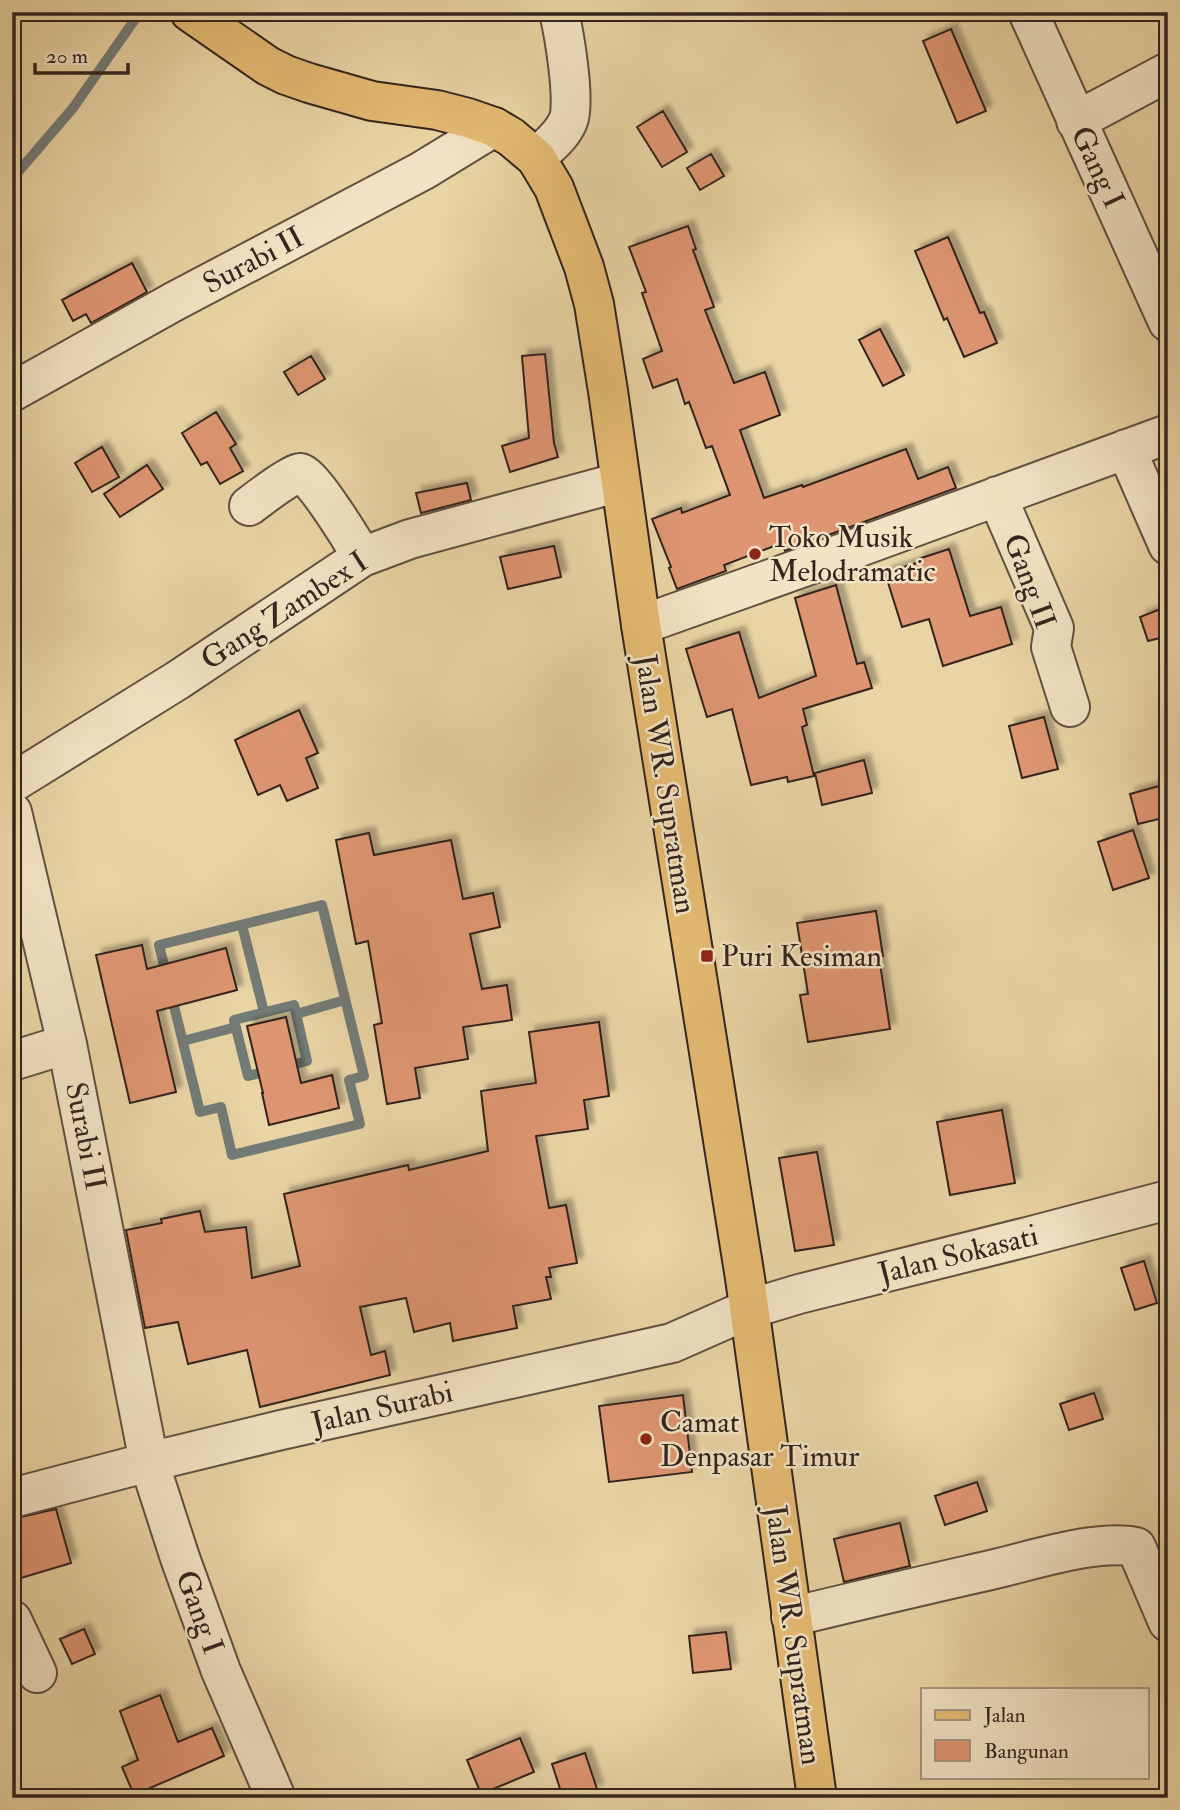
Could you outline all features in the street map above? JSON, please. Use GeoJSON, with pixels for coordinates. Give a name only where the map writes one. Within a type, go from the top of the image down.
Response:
{"type":"FeatureCollection","features":[{"type":"Feature","properties":{"kind":"main road","name":"Jalan WR. Supratman"},"geometry":{"type":"LineString","coordinates":[[190,12],[268,66],[298,79],[372,101],[437,110],[494,127],[536,158],[554,188],[567,220],[594,304],[606,378],[641,625],[748,1309],[817,1798]]}},
{"type":"Feature","properties":{"kind":"street","name":"Gang I"},"geometry":{"type":"LineString","coordinates":[[1028,12],[1168,322]]}},
{"type":"Feature","properties":{"kind":"street"},"geometry":{"type":"LineString","coordinates":[[536,158],[560,135],[569,121],[569,17]]}},
{"type":"Feature","properties":{"kind":"street"},"geometry":{"type":"LineString","coordinates":[[1076,121],[1168,72]]}},
{"type":"Feature","properties":{"kind":"street","name":"Surabi II"},"geometry":{"type":"LineString","coordinates":[[12,392],[175,301],[422,171],[494,127]]}},
{"type":"Feature","properties":{"kind":"street"},"geometry":{"type":"LineString","coordinates":[[641,625],[1168,434]]}},
{"type":"Feature","properties":{"kind":"street"},"geometry":{"type":"LineString","coordinates":[[1126,449],[1168,545]]}},
{"type":"Feature","properties":{"kind":"street"},"geometry":{"type":"LineString","coordinates":[[249,506],[289,477],[302,473],[320,494],[362,556]]}},
{"type":"Feature","properties":{"kind":"street","name":"Gang Zambex I"},"geometry":{"type":"LineString","coordinates":[[12,783],[178,680],[362,556],[410,539],[620,482]]}},
{"type":"Feature","properties":{"kind":"street","name":"Gang II"},"geometry":{"type":"LineString","coordinates":[[998,496],[1054,628],[1051,647],[1070,707]]}},
{"type":"Feature","properties":{"kind":"street","name":"Surabi II"},"geometry":{"type":"LineString","coordinates":[[12,812],[67,1044],[149,1462]]}},
{"type":"Feature","properties":{"kind":"street"},"geometry":{"type":"LineString","coordinates":[[12,1061],[67,1044]]}},
{"type":"Feature","properties":{"kind":"street","name":"Jalan Sokasati"},"geometry":{"type":"LineString","coordinates":[[748,1309],[1168,1200]]}},
{"type":"Feature","properties":{"kind":"street","name":"Jalan Surabi"},"geometry":{"type":"LineString","coordinates":[[12,1498],[149,1462],[474,1386],[642,1351],[672,1343],[748,1309]]}},
{"type":"Feature","properties":{"kind":"street","name":"Gang I"},"geometry":{"type":"LineString","coordinates":[[149,1462],[221,1671],[276,1798]]}},
{"type":"Feature","properties":{"kind":"street"},"geometry":{"type":"LineString","coordinates":[[791,1617],[894,1591],[1099,1546],[1122,1544],[1136,1547],[1168,1622]]}},
{"type":"Feature","properties":{"kind":"street"},"geometry":{"type":"LineString","coordinates":[[12,1619],[37,1673]]}},
{"type":"Feature","properties":{"kind":"building"},"geometry":{"type":"Polygon","coordinates":[[[951,29],[986,111],[957,123],[923,41],[951,29]]]}},
{"type":"Feature","properties":{"kind":"building"},"geometry":{"type":"Polygon","coordinates":[[[663,111],[687,152],[662,167],[637,127],[663,111]]]}},
{"type":"Feature","properties":{"kind":"building"},"geometry":{"type":"Polygon","coordinates":[[[711,154],[724,176],[700,190],[687,168],[711,154]]]}},
{"type":"Feature","properties":{"kind":"building"},"geometry":{"type":"Polygon","coordinates":[[[688,226],[696,249],[693,250],[714,307],[705,310],[734,383],[765,372],[780,415],[740,430],[764,498],[802,485],[803,487],[906,449],[918,479],[948,467],[956,488],[785,551],[782,543],[724,565],[726,571],[677,589],[652,519],[681,508],[682,513],[730,495],[712,446],[706,448],[689,402],[685,404],[677,379],[653,388],[643,359],[662,351],[642,293],[646,292],[629,247],[688,226]]]}},
{"type":"Feature","properties":{"kind":"building"},"geometry":{"type":"Polygon","coordinates":[[[948,237],[980,313],[984,312],[997,343],[964,357],[947,318],[944,320],[915,251],[948,237]]]}},
{"type":"Feature","properties":{"kind":"building"},"geometry":{"type":"Polygon","coordinates":[[[132,263],[147,292],[91,323],[86,314],[73,321],[62,300],[132,263]]]}},
{"type":"Feature","properties":{"kind":"building"},"geometry":{"type":"Polygon","coordinates":[[[880,329],[904,375],[883,386],[859,340],[880,329]]]}},
{"type":"Feature","properties":{"kind":"building"},"geometry":{"type":"Polygon","coordinates":[[[545,354],[554,443],[558,457],[510,472],[502,446],[529,438],[522,356],[545,354]]]}},
{"type":"Feature","properties":{"kind":"building"},"geometry":{"type":"Polygon","coordinates":[[[311,356],[325,379],[298,395],[284,372],[311,356]]]}},
{"type":"Feature","properties":{"kind":"building"},"geometry":{"type":"Polygon","coordinates":[[[216,412],[236,444],[230,448],[243,471],[220,484],[207,462],[201,465],[182,433],[216,412]]]}},
{"type":"Feature","properties":{"kind":"building"},"geometry":{"type":"Polygon","coordinates":[[[102,447],[119,477],[92,492],[75,463],[102,447]]]}},
{"type":"Feature","properties":{"kind":"building"},"geometry":{"type":"Polygon","coordinates":[[[147,465],[163,489],[120,517],[104,494],[147,465]]]}},
{"type":"Feature","properties":{"kind":"building"},"geometry":{"type":"Polygon","coordinates":[[[467,483],[471,500],[421,513],[416,493],[467,483]]]}},
{"type":"Feature","properties":{"kind":"building"},"geometry":{"type":"Polygon","coordinates":[[[554,546],[561,577],[508,589],[500,557],[554,546]]]}},
{"type":"Feature","properties":{"kind":"building"},"geometry":{"type":"Polygon","coordinates":[[[949,549],[970,616],[1001,607],[1012,644],[943,666],[929,619],[902,627],[885,573],[949,549]]]}},
{"type":"Feature","properties":{"kind":"building"},"geometry":{"type":"Polygon","coordinates":[[[836,585],[857,664],[864,662],[872,688],[803,709],[807,725],[802,727],[814,776],[788,782],[787,777],[751,785],[732,709],[707,717],[686,649],[739,632],[759,698],[816,676],[795,598],[836,585]]]}},
{"type":"Feature","properties":{"kind":"building"},"geometry":{"type":"Polygon","coordinates":[[[1168,606],[1168,636],[1148,641],[1140,617],[1168,606]]]}},
{"type":"Feature","properties":{"kind":"building"},"geometry":{"type":"Polygon","coordinates":[[[299,710],[318,753],[306,758],[318,788],[287,801],[280,785],[258,795],[235,740],[299,710]]]}},
{"type":"Feature","properties":{"kind":"building"},"geometry":{"type":"Polygon","coordinates":[[[1044,717],[1058,769],[1022,778],[1009,726],[1044,717]]]}},
{"type":"Feature","properties":{"kind":"building"},"geometry":{"type":"Polygon","coordinates":[[[864,760],[872,793],[822,805],[815,773],[864,760]]]}},
{"type":"Feature","properties":{"kind":"building"},"geometry":{"type":"Polygon","coordinates":[[[1159,786],[1167,817],[1138,824],[1130,794],[1159,786]]]}},
{"type":"Feature","properties":{"kind":"building"},"geometry":{"type":"Polygon","coordinates":[[[1133,830],[1149,878],[1113,890],[1098,842],[1133,830]]]}},
{"type":"Feature","properties":{"kind":"building"},"geometry":{"type":"Polygon","coordinates":[[[369,833],[374,855],[451,840],[463,899],[493,893],[500,927],[470,934],[482,989],[507,985],[512,1020],[463,1027],[468,1059],[415,1068],[420,1098],[387,1104],[374,1025],[382,1023],[368,941],[356,944],[336,840],[369,833]]]}},
{"type":"Feature","properties":{"kind":"building"},"geometry":{"type":"Polygon","coordinates":[[[876,911],[883,956],[879,957],[890,1029],[808,1042],[800,995],[808,994],[797,923],[876,911]]]}},
{"type":"Feature","properties":{"kind":"building"},"geometry":{"type":"Polygon","coordinates":[[[142,945],[147,969],[226,948],[237,990],[157,1011],[176,1092],[130,1103],[96,955],[142,945]]]}},
{"type":"Feature","properties":{"kind":"building"},"geometry":{"type":"Polygon","coordinates":[[[286,1017],[301,1083],[332,1075],[339,1108],[269,1125],[247,1026],[286,1017]]]}},
{"type":"Feature","properties":{"kind":"building"},"geometry":{"type":"Polygon","coordinates":[[[599,1022],[609,1096],[584,1100],[588,1129],[536,1136],[549,1208],[566,1205],[577,1263],[549,1268],[551,1277],[546,1277],[551,1299],[513,1306],[517,1328],[453,1341],[450,1323],[414,1332],[406,1298],[360,1307],[371,1355],[385,1351],[390,1375],[260,1407],[247,1350],[188,1364],[178,1322],[145,1328],[126,1230],[162,1223],[161,1219],[200,1211],[205,1232],[246,1227],[252,1278],[300,1266],[284,1194],[408,1165],[409,1170],[488,1151],[481,1091],[536,1083],[529,1032],[599,1022]]]}},
{"type":"Feature","properties":{"kind":"building"},"geometry":{"type":"Polygon","coordinates":[[[1002,1110],[1015,1183],[950,1195],[937,1122],[1002,1110]]]}},
{"type":"Feature","properties":{"kind":"building"},"geometry":{"type":"Polygon","coordinates":[[[817,1152],[834,1245],[795,1251],[779,1158],[817,1152]]]}},
{"type":"Feature","properties":{"kind":"building"},"geometry":{"type":"Polygon","coordinates":[[[1144,1261],[1157,1303],[1135,1310],[1121,1268],[1144,1261]]]}},
{"type":"Feature","properties":{"kind":"building"},"geometry":{"type":"Polygon","coordinates":[[[1094,1393],[1103,1419],[1069,1430],[1060,1404],[1094,1393]]]}},
{"type":"Feature","properties":{"kind":"building","name":"Camat Denpasar Timur"},"geometry":{"type":"Polygon","coordinates":[[[683,1395],[692,1472],[609,1482],[599,1406],[683,1395]]]}},
{"type":"Feature","properties":{"kind":"building"},"geometry":{"type":"Polygon","coordinates":[[[977,1482],[987,1511],[945,1525],[935,1496],[977,1482]]]}},
{"type":"Feature","properties":{"kind":"building"},"geometry":{"type":"Polygon","coordinates":[[[56,1509],[71,1563],[21,1578],[12,1548],[12,1519],[56,1509]]]}},
{"type":"Feature","properties":{"kind":"building"},"geometry":{"type":"Polygon","coordinates":[[[900,1523],[910,1566],[844,1582],[834,1539],[900,1523]]]}},
{"type":"Feature","properties":{"kind":"building"},"geometry":{"type":"Polygon","coordinates":[[[84,1629],[95,1654],[72,1664],[60,1639],[84,1629]]]}},
{"type":"Feature","properties":{"kind":"building"},"geometry":{"type":"Polygon","coordinates":[[[726,1632],[731,1669],[693,1673],[689,1636],[726,1632]]]}},
{"type":"Feature","properties":{"kind":"building"},"geometry":{"type":"Polygon","coordinates":[[[160,1695],[178,1742],[212,1728],[224,1756],[134,1795],[122,1767],[138,1760],[120,1711],[160,1695]]]}},
{"type":"Feature","properties":{"kind":"building"},"geometry":{"type":"Polygon","coordinates":[[[520,1738],[534,1772],[481,1794],[467,1760],[520,1738]]]}},
{"type":"Feature","properties":{"kind":"building"},"geometry":{"type":"Polygon","coordinates":[[[585,1753],[597,1789],[572,1798],[563,1798],[552,1764],[585,1753]]]}},
{"type":"Feature","properties":{"kind":"waterway"},"geometry":{"type":"LineString","coordinates":[[12,179],[73,108],[140,12]]}},
{"type":"Feature","properties":{"kind":"waterway"},"geometry":{"type":"LineString","coordinates":[[322,905],[364,1076],[349,1080],[360,1124],[232,1155],[221,1107],[200,1112],[159,945],[322,905]]}},
{"type":"Feature","properties":{"kind":"waterway"},"geometry":{"type":"LineString","coordinates":[[242,925],[264,1012]]}},
{"type":"Feature","properties":{"kind":"waterway"},"geometry":{"type":"LineString","coordinates":[[296,1014],[345,1000]]}},
{"type":"Feature","properties":{"kind":"waterway"},"geometry":{"type":"LineString","coordinates":[[294,1005],[307,1061],[248,1076],[234,1020],[294,1005]]}},
{"type":"Feature","properties":{"kind":"waterway"},"geometry":{"type":"LineString","coordinates":[[183,1041],[236,1027]]}},
{"type":"Feature","properties":{"kind":"place","name":"Toko Musik Melodramatic"},"geometry":{"type":"Point","coordinates":[755,554]}},
{"type":"Feature","properties":{"kind":"place","name":"Puri Kesiman"},"geometry":{"type":"Point","coordinates":[707,956]}},
{"type":"Feature","properties":{"kind":"place","name":"Camat Denpasar Timur"},"geometry":{"type":"Point","coordinates":[646,1439]}}]}
